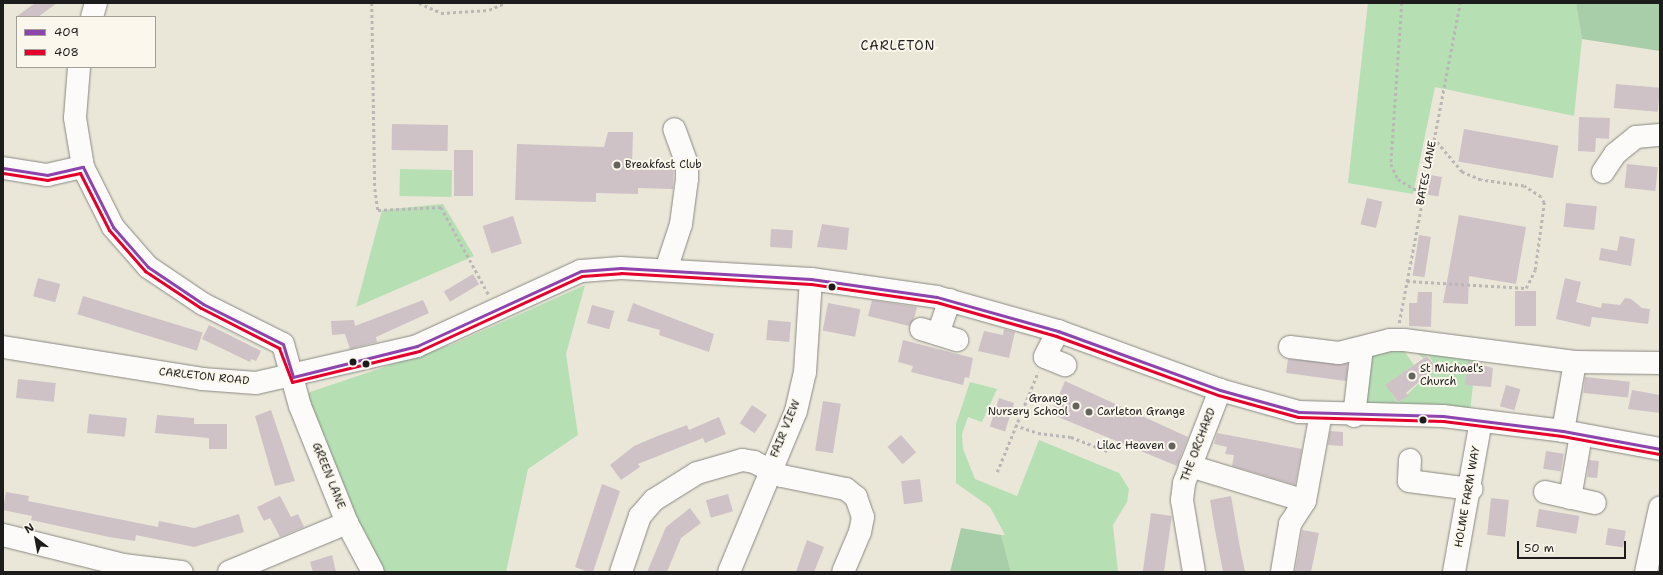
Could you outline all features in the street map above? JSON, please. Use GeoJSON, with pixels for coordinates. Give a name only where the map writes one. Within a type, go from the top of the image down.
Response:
{"type":"FeatureCollection","features":[{"type":"Feature","properties":{"kind":"street"},"geometry":{"type":"LineString","coordinates":[[92,16],[96,3]]}},
{"type":"Feature","properties":{"kind":"street","name":"GREEN LANE"},"geometry":{"type":"LineString","coordinates":[[79,68],[75,118],[83,167],[113,227],[148,267],[203,304],[283,344],[300,406],[347,524],[373,572]]}},
{"type":"Feature","properties":{"kind":"street"},"geometry":{"type":"LineString","coordinates":[[666,270],[681,224],[687,179],[687,164],[674,129]]}},
{"type":"Feature","properties":{"kind":"street"},"geometry":{"type":"LineString","coordinates":[[1604,172],[1615,154],[1636,137],[1660,135]]}},
{"type":"Feature","properties":{"kind":"street"},"geometry":{"type":"LineString","coordinates":[[3,168],[47,175],[83,167]]}},
{"type":"Feature","properties":{"kind":"street","name":"CARLETON ROAD"},"geometry":{"type":"LineString","coordinates":[[3,347],[202,379],[256,383],[293,377],[417,346],[581,271],[621,268],[666,270],[811,279],[950,300],[1058,331],[1220,390],[1299,412],[1354,416],[1442,416],[1572,433],[1660,449]]}},
{"type":"Feature","properties":{"kind":"street","name":"FAIR VIEW"},"geometry":{"type":"LineString","coordinates":[[729,572],[770,469],[796,410],[805,372],[811,279]]}},
{"type":"Feature","properties":{"kind":"street"},"geometry":{"type":"LineString","coordinates":[[939,334],[950,300]]}},
{"type":"Feature","properties":{"kind":"street"},"geometry":{"type":"LineString","coordinates":[[1058,331],[1045,357],[1065,365]]}},
{"type":"Feature","properties":{"kind":"street"},"geometry":{"type":"LineString","coordinates":[[1290,347],[1339,353],[1390,340],[1575,362],[1660,363]]}},
{"type":"Feature","properties":{"kind":"street"},"geometry":{"type":"LineString","coordinates":[[1354,416],[1362,348]]}},
{"type":"Feature","properties":{"kind":"street"},"geometry":{"type":"LineString","coordinates":[[1570,498],[1575,362]]}},
{"type":"Feature","properties":{"kind":"street","name":"THE ORCHARD"},"geometry":{"type":"LineString","coordinates":[[1194,572],[1182,500],[1190,466],[1220,390]]}},
{"type":"Feature","properties":{"kind":"street"},"geometry":{"type":"LineString","coordinates":[[1282,572],[1290,524],[1305,501],[1321,413]]}},
{"type":"Feature","properties":{"kind":"street","name":"HOLME FARM WAY"},"geometry":{"type":"LineString","coordinates":[[1454,572],[1471,489],[1481,421]]}},
{"type":"Feature","properties":{"kind":"street"},"geometry":{"type":"LineString","coordinates":[[621,572],[640,516],[672,486],[697,473],[742,460],[770,469],[782,476],[846,489],[856,497],[863,517],[860,532],[844,572]]}},
{"type":"Feature","properties":{"kind":"street"},"geometry":{"type":"LineString","coordinates":[[1410,460],[1409,481],[1471,489]]}},
{"type":"Feature","properties":{"kind":"street"},"geometry":{"type":"LineString","coordinates":[[1190,466],[1305,501]]}},
{"type":"Feature","properties":{"kind":"street"},"geometry":{"type":"LineString","coordinates":[[1545,492],[1595,503]]}},
{"type":"Feature","properties":{"kind":"street"},"geometry":{"type":"LineString","coordinates":[[1646,572],[1660,508]]}},
{"type":"Feature","properties":{"kind":"street"},"geometry":{"type":"LineString","coordinates":[[229,572],[347,524]]}},
{"type":"Feature","properties":{"kind":"street"},"geometry":{"type":"LineString","coordinates":[[3,535],[123,565],[182,572]]}},
{"type":"Feature","properties":{"kind":"path"},"geometry":{"type":"LineString","coordinates":[[372,3],[375,189],[378,210],[440,207],[491,300]]}},
{"type":"Feature","properties":{"kind":"path"},"geometry":{"type":"LineString","coordinates":[[419,3],[441,13],[490,10],[505,3]]}},
{"type":"Feature","properties":{"kind":"path"},"geometry":{"type":"LineString","coordinates":[[1402,3],[1391,164],[1398,179],[1423,194]]}},
{"type":"Feature","properties":{"kind":"path","name":"BATES LANE"},"geometry":{"type":"LineString","coordinates":[[1390,340],[1397,332],[1460,3]]}},
{"type":"Feature","properties":{"kind":"path"},"geometry":{"type":"LineString","coordinates":[[1407,281],[1526,288],[1536,270],[1544,203],[1540,198],[1524,186],[1481,180],[1462,172],[1434,139]]}},
{"type":"Feature","properties":{"kind":"path"},"geometry":{"type":"LineString","coordinates":[[997,472],[1015,425],[1045,357]]}},
{"type":"Feature","properties":{"kind":"path"},"geometry":{"type":"LineString","coordinates":[[1015,425],[1038,433],[1071,437],[1108,451]]}},
{"type":"Feature","properties":{"kind":"green space"},"geometry":{"type":"Polygon","coordinates":[[[1368,3],[1576,3],[1582,39],[1574,116],[1435,87],[1413,194],[1348,183],[1368,3]]]}},
{"type":"Feature","properties":{"kind":"green space"},"geometry":{"type":"Polygon","coordinates":[[[1576,3],[1660,3],[1660,51],[1582,39],[1576,3]]]}},
{"type":"Feature","properties":{"kind":"green space"},"geometry":{"type":"Polygon","coordinates":[[[400,169],[452,170],[452,197],[400,196],[400,169]]]}},
{"type":"Feature","properties":{"kind":"green space"},"geometry":{"type":"Polygon","coordinates":[[[443,204],[474,256],[356,307],[382,210],[443,204]]]}},
{"type":"Feature","properties":{"kind":"green space"},"geometry":{"type":"Polygon","coordinates":[[[585,285],[566,354],[578,435],[528,469],[506,572],[384,572],[363,541],[331,466],[308,395],[310,392],[453,344],[585,285]]]}},
{"type":"Feature","properties":{"kind":"green space"},"geometry":{"type":"Polygon","coordinates":[[[1410,345],[1476,357],[1470,412],[1363,410],[1366,360],[1373,354],[1410,345]],[[1411,348],[1405,352],[1414,365],[1386,385],[1398,403],[1436,367],[1428,355],[1423,358],[1411,348]]]}},
{"type":"Feature","properties":{"kind":"green space"},"geometry":{"type":"Polygon","coordinates":[[[970,382],[997,389],[982,422],[968,417],[962,434],[963,449],[975,479],[1017,496],[1039,440],[1119,473],[1129,489],[1127,502],[1113,525],[1118,572],[1011,572],[1001,535],[1005,535],[990,507],[956,483],[956,424],[970,382]]]}},
{"type":"Feature","properties":{"kind":"green space"},"geometry":{"type":"Polygon","coordinates":[[[961,528],[1001,535],[1011,572],[950,572],[961,528]]]}},
{"type":"Feature","properties":{"kind":"building"},"geometry":{"type":"Polygon","coordinates":[[[35,3],[57,3],[39,16],[17,16],[35,3]]]}},
{"type":"Feature","properties":{"kind":"building"},"geometry":{"type":"Polygon","coordinates":[[[1616,84],[1660,88],[1658,112],[1614,108],[1616,84]]]}},
{"type":"Feature","properties":{"kind":"building"},"geometry":{"type":"Polygon","coordinates":[[[1579,117],[1610,118],[1609,139],[1596,138],[1595,152],[1578,151],[1579,117]]]}},
{"type":"Feature","properties":{"kind":"building"},"geometry":{"type":"Polygon","coordinates":[[[392,124],[448,125],[448,151],[392,150],[392,124]]]}},
{"type":"Feature","properties":{"kind":"building"},"geometry":{"type":"Polygon","coordinates":[[[1464,129],[1559,146],[1553,178],[1458,161],[1464,129]]]}},
{"type":"Feature","properties":{"kind":"building"},"geometry":{"type":"Polygon","coordinates":[[[608,132],[633,132],[632,166],[674,167],[673,189],[638,188],[638,194],[596,193],[596,202],[515,200],[517,144],[604,147],[608,132]]]}},
{"type":"Feature","properties":{"kind":"building"},"geometry":{"type":"Polygon","coordinates":[[[454,150],[473,150],[473,196],[454,196],[454,150]]]}},
{"type":"Feature","properties":{"kind":"building"},"geometry":{"type":"Polygon","coordinates":[[[1627,164],[1658,167],[1655,191],[1624,188],[1627,164]]]}},
{"type":"Feature","properties":{"kind":"building"},"geometry":{"type":"Polygon","coordinates":[[[1431,175],[1442,177],[1438,197],[1428,195],[1431,175]]]}},
{"type":"Feature","properties":{"kind":"building"},"geometry":{"type":"Polygon","coordinates":[[[1367,198],[1383,202],[1376,228],[1360,224],[1367,198]]]}},
{"type":"Feature","properties":{"kind":"building"},"geometry":{"type":"Polygon","coordinates":[[[1566,203],[1597,206],[1594,230],[1563,227],[1566,203]]]}},
{"type":"Feature","properties":{"kind":"building"},"geometry":{"type":"Polygon","coordinates":[[[1459,215],[1526,227],[1516,284],[1469,276],[1468,304],[1443,303],[1459,215]]]}},
{"type":"Feature","properties":{"kind":"building"},"geometry":{"type":"Polygon","coordinates":[[[513,216],[522,244],[492,253],[483,226],[513,216]]]}},
{"type":"Feature","properties":{"kind":"building"},"geometry":{"type":"Polygon","coordinates":[[[822,224],[849,228],[847,250],[817,247],[822,224]]]}},
{"type":"Feature","properties":{"kind":"building"},"geometry":{"type":"Polygon","coordinates":[[[771,229],[793,230],[792,248],[770,247],[771,229]]]}},
{"type":"Feature","properties":{"kind":"building"},"geometry":{"type":"Polygon","coordinates":[[[1419,235],[1431,237],[1424,277],[1413,275],[1419,235]]]}},
{"type":"Feature","properties":{"kind":"building"},"geometry":{"type":"Polygon","coordinates":[[[1620,236],[1635,239],[1631,266],[1599,260],[1601,248],[1617,251],[1620,236]]]}},
{"type":"Feature","properties":{"kind":"building"},"geometry":{"type":"Polygon","coordinates":[[[473,274],[479,284],[450,302],[444,292],[473,274]]]}},
{"type":"Feature","properties":{"kind":"building"},"geometry":{"type":"Polygon","coordinates":[[[38,278],[60,284],[55,302],[33,296],[38,278]]]}},
{"type":"Feature","properties":{"kind":"building"},"geometry":{"type":"Polygon","coordinates":[[[1565,278],[1581,282],[1576,302],[1601,308],[1602,303],[1620,305],[1625,298],[1631,299],[1642,308],[1650,309],[1648,324],[1592,317],[1590,327],[1556,319],[1565,278]]]}},
{"type":"Feature","properties":{"kind":"building"},"geometry":{"type":"Polygon","coordinates":[[[1515,291],[1536,291],[1536,326],[1515,326],[1515,291]]]}},
{"type":"Feature","properties":{"kind":"building"},"geometry":{"type":"Polygon","coordinates":[[[1418,292],[1432,292],[1431,327],[1409,326],[1409,303],[1417,303],[1418,292]]]}},
{"type":"Feature","properties":{"kind":"building"},"geometry":{"type":"Polygon","coordinates":[[[83,296],[203,333],[197,351],[77,314],[83,296]]]}},
{"type":"Feature","properties":{"kind":"building"},"geometry":{"type":"Polygon","coordinates":[[[423,300],[429,313],[376,337],[377,342],[350,349],[345,334],[332,335],[331,321],[354,320],[355,326],[423,300]]]}},
{"type":"Feature","properties":{"kind":"building"},"geometry":{"type":"Polygon","coordinates":[[[872,300],[917,307],[914,319],[909,326],[868,316],[872,300]]]}},
{"type":"Feature","properties":{"kind":"building"},"geometry":{"type":"Polygon","coordinates":[[[633,303],[714,334],[709,352],[659,335],[660,330],[627,321],[633,303]]]}},
{"type":"Feature","properties":{"kind":"building"},"geometry":{"type":"Polygon","coordinates":[[[828,303],[860,309],[855,337],[823,330],[828,303]]]}},
{"type":"Feature","properties":{"kind":"building"},"geometry":{"type":"Polygon","coordinates":[[[592,305],[614,311],[609,329],[587,323],[592,305]]]}},
{"type":"Feature","properties":{"kind":"building"},"geometry":{"type":"Polygon","coordinates":[[[768,320],[791,322],[789,342],[766,340],[768,320]]]}},
{"type":"Feature","properties":{"kind":"building"},"geometry":{"type":"Polygon","coordinates":[[[209,325],[261,351],[256,361],[251,359],[250,362],[202,339],[209,325]]]}},
{"type":"Feature","properties":{"kind":"building"},"geometry":{"type":"Polygon","coordinates":[[[1004,329],[1015,332],[1009,358],[978,351],[984,331],[1003,335],[1004,329]]]}},
{"type":"Feature","properties":{"kind":"building"},"geometry":{"type":"Polygon","coordinates":[[[903,340],[973,358],[969,378],[965,377],[963,385],[911,372],[913,366],[898,362],[903,340]]]}},
{"type":"Feature","properties":{"kind":"building","name":"St Michael's Church"},"geometry":{"type":"Polygon","coordinates":[[[1427,356],[1436,367],[1406,393],[1409,396],[1398,402],[1385,385],[1427,356]]]}},
{"type":"Feature","properties":{"kind":"building"},"geometry":{"type":"Polygon","coordinates":[[[1288,359],[1348,364],[1346,381],[1286,373],[1288,359]]]}},
{"type":"Feature","properties":{"kind":"building"},"geometry":{"type":"Polygon","coordinates":[[[1468,361],[1493,368],[1491,387],[1465,385],[1468,361]]]}},
{"type":"Feature","properties":{"kind":"building"},"geometry":{"type":"Polygon","coordinates":[[[1585,377],[1630,382],[1628,398],[1583,393],[1585,377]]]}},
{"type":"Feature","properties":{"kind":"building"},"geometry":{"type":"Polygon","coordinates":[[[18,379],[56,383],[54,402],[16,398],[18,379]]]}},
{"type":"Feature","properties":{"kind":"building"},"geometry":{"type":"Polygon","coordinates":[[[1065,381],[1188,437],[1177,466],[1051,414],[1065,381]]]}},
{"type":"Feature","properties":{"kind":"building"},"geometry":{"type":"Polygon","coordinates":[[[1506,385],[1520,389],[1514,410],[1500,406],[1506,385]]]}},
{"type":"Feature","properties":{"kind":"building"},"geometry":{"type":"Polygon","coordinates":[[[1632,390],[1660,395],[1660,413],[1628,409],[1632,390]]]}},
{"type":"Feature","properties":{"kind":"building"},"geometry":{"type":"Polygon","coordinates":[[[999,398],[1014,403],[1005,431],[990,427],[999,398]]]}},
{"type":"Feature","properties":{"kind":"building"},"geometry":{"type":"Polygon","coordinates":[[[823,401],[841,404],[833,453],[815,450],[823,401]]]}},
{"type":"Feature","properties":{"kind":"building"},"geometry":{"type":"Polygon","coordinates":[[[752,405],[767,415],[755,433],[740,423],[752,405]]]}},
{"type":"Feature","properties":{"kind":"building"},"geometry":{"type":"Polygon","coordinates":[[[271,410],[295,481],[275,486],[255,416],[271,410]]]}},
{"type":"Feature","properties":{"kind":"building"},"geometry":{"type":"Polygon","coordinates":[[[89,414],[127,418],[125,437],[87,433],[89,414]]]}},
{"type":"Feature","properties":{"kind":"building"},"geometry":{"type":"Polygon","coordinates":[[[157,415],[194,418],[194,424],[227,424],[227,449],[209,449],[209,438],[155,433],[157,415]]]}},
{"type":"Feature","properties":{"kind":"building"},"geometry":{"type":"Polygon","coordinates":[[[719,417],[726,434],[705,443],[703,438],[638,464],[640,467],[621,480],[610,465],[634,446],[687,425],[689,430],[719,417]]]}},
{"type":"Feature","properties":{"kind":"building"},"geometry":{"type":"Polygon","coordinates":[[[1330,431],[1343,432],[1343,446],[1328,445],[1330,431]]]}},
{"type":"Feature","properties":{"kind":"building"},"geometry":{"type":"Polygon","coordinates":[[[1217,433],[1302,449],[1295,485],[1232,466],[1234,455],[1225,454],[1227,447],[1214,444],[1217,433]]]}},
{"type":"Feature","properties":{"kind":"building"},"geometry":{"type":"Polygon","coordinates":[[[901,435],[916,452],[903,464],[887,447],[901,435]]]}},
{"type":"Feature","properties":{"kind":"building"},"geometry":{"type":"Polygon","coordinates":[[[1546,451],[1564,454],[1561,472],[1543,469],[1546,451]]]}},
{"type":"Feature","properties":{"kind":"building"},"geometry":{"type":"Polygon","coordinates":[[[1589,460],[1599,461],[1597,478],[1587,477],[1589,460]]]}},
{"type":"Feature","properties":{"kind":"building"},"geometry":{"type":"Polygon","coordinates":[[[920,479],[923,502],[904,504],[901,481],[920,479]]]}},
{"type":"Feature","properties":{"kind":"building"},"geometry":{"type":"Polygon","coordinates":[[[602,484],[620,491],[593,572],[588,572],[575,567],[602,484]]]}},
{"type":"Feature","properties":{"kind":"building"},"geometry":{"type":"Polygon","coordinates":[[[6,492],[29,496],[28,501],[158,527],[159,521],[194,528],[239,514],[244,532],[194,547],[136,535],[135,541],[109,537],[31,520],[32,516],[3,510],[6,492]]]}},
{"type":"Feature","properties":{"kind":"building"},"geometry":{"type":"Polygon","coordinates":[[[728,494],[733,511],[711,518],[706,500],[728,494]]]}},
{"type":"Feature","properties":{"kind":"building"},"geometry":{"type":"Polygon","coordinates":[[[280,496],[291,517],[298,514],[304,527],[280,537],[270,518],[264,521],[257,507],[280,496]]]}},
{"type":"Feature","properties":{"kind":"building"},"geometry":{"type":"Polygon","coordinates":[[[1231,496],[1245,572],[1223,572],[1215,530],[1210,500],[1231,496]]]}},
{"type":"Feature","properties":{"kind":"building"},"geometry":{"type":"Polygon","coordinates":[[[1491,498],[1509,500],[1505,537],[1487,535],[1491,498]]]}},
{"type":"Feature","properties":{"kind":"building"},"geometry":{"type":"Polygon","coordinates":[[[690,508],[701,523],[681,538],[667,572],[647,572],[666,527],[690,508]]]}},
{"type":"Feature","properties":{"kind":"building"},"geometry":{"type":"Polygon","coordinates":[[[1539,509],[1579,516],[1576,534],[1536,527],[1539,509]]]}},
{"type":"Feature","properties":{"kind":"building"},"geometry":{"type":"Polygon","coordinates":[[[1151,513],[1172,516],[1164,572],[1143,572],[1151,513]]]}},
{"type":"Feature","properties":{"kind":"building"},"geometry":{"type":"Polygon","coordinates":[[[1608,528],[1626,531],[1623,548],[1605,545],[1608,528]]]}},
{"type":"Feature","properties":{"kind":"building"},"geometry":{"type":"Polygon","coordinates":[[[1302,530],[1319,533],[1311,572],[1295,572],[1302,530]]]}},
{"type":"Feature","properties":{"kind":"building"},"geometry":{"type":"Polygon","coordinates":[[[807,540],[824,547],[814,572],[796,572],[807,540]]]}},
{"type":"Feature","properties":{"kind":"building"},"geometry":{"type":"Polygon","coordinates":[[[332,555],[336,572],[313,572],[310,562],[332,555]]]}},
{"type":"Feature","properties":{"kind":"transit line","name":"409"},"geometry":{"type":"LineString","coordinates":[[3,168],[47,175],[83,167],[113,227],[148,267],[203,304],[283,344],[293,377],[417,346],[581,271],[621,268],[811,279],[937,297],[1058,331],[1220,390],[1299,412],[1443,416],[1563,431],[1660,449]]}},
{"type":"Feature","properties":{"kind":"transit line","name":"408"},"geometry":{"type":"LineString","coordinates":[[3,173],[47,180],[80,173],[109,230],[145,271],[201,308],[279,348],[292,382],[419,351],[582,276],[621,273],[811,284],[936,302],[1056,336],[1218,395],[1298,417],[1443,421],[1562,436],[1659,454]]}},
{"type":"Feature","properties":{"kind":"place","name":"Breakfast Club"},"geometry":{"type":"Point","coordinates":[617,165]}},
{"type":"Feature","properties":{"kind":"place","name":"St Michael's Church"},"geometry":{"type":"Point","coordinates":[1412,376]}},
{"type":"Feature","properties":{"kind":"place","name":"Grange Nursery School"},"geometry":{"type":"Point","coordinates":[1076,406]}},
{"type":"Feature","properties":{"kind":"place","name":"Carleton Grange"},"geometry":{"type":"Point","coordinates":[1089,412]}},
{"type":"Feature","properties":{"kind":"place","name":"Lilac Heaven"},"geometry":{"type":"Point","coordinates":[1172,446]}},
{"type":"Feature","properties":{"kind":"district","name":"CARLETON"},"geometry":{"type":"Point","coordinates":[898,46]}}]}
